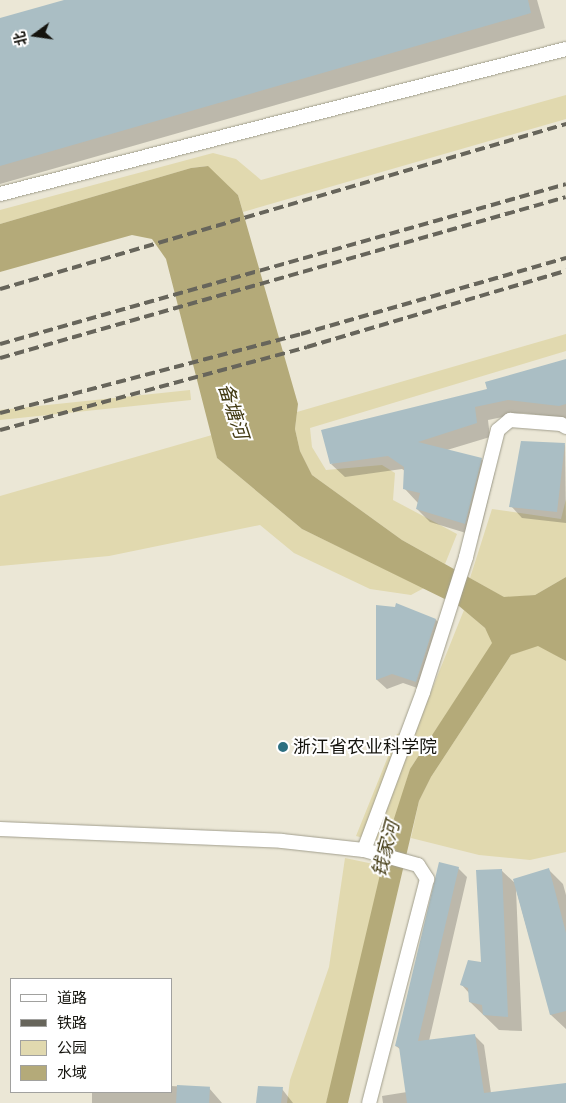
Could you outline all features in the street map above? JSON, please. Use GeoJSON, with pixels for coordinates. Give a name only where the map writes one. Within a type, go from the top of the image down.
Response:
{"type":"FeatureCollection","features":[{"type":"Feature","properties":{"kind":"street"},"geometry":{"type":"LineString","coordinates":[[0,194],[566,49]]}},
{"type":"Feature","properties":{"kind":"street"},"geometry":{"type":"LineString","coordinates":[[364,850],[413,722],[466,557],[498,430],[510,420],[561,424],[566,427]]}},
{"type":"Feature","properties":{"kind":"street"},"geometry":{"type":"LineString","coordinates":[[0,829],[282,841],[364,850],[418,865],[427,879],[369,1103]]}},
{"type":"Feature","properties":{"kind":"green space"},"geometry":{"type":"Polygon","coordinates":[[[566,95],[566,119],[243,212],[238,195],[207,166],[191,168],[0,224],[0,210],[213,153],[236,159],[261,180],[566,95]]]}},
{"type":"Feature","properties":{"kind":"green space"},"geometry":{"type":"Polygon","coordinates":[[[566,334],[566,351],[310,428],[312,447],[326,470],[382,465],[395,473],[393,500],[457,534],[445,564],[402,540],[312,475],[300,451],[295,429],[297,412],[566,334]]]}},
{"type":"Feature","properties":{"kind":"green space"},"geometry":{"type":"Polygon","coordinates":[[[190,390],[191,400],[0,420],[0,410],[190,390]]]}},
{"type":"Feature","properties":{"kind":"green space"},"geometry":{"type":"Polygon","coordinates":[[[212,435],[217,458],[302,529],[424,588],[411,595],[370,589],[294,553],[260,525],[109,556],[0,566],[0,496],[212,435]]]}},
{"type":"Feature","properties":{"kind":"green space"},"geometry":{"type":"Polygon","coordinates":[[[566,499],[566,577],[535,595],[505,598],[470,578],[492,509],[561,519],[566,499]]]}},
{"type":"Feature","properties":{"kind":"green space"},"geometry":{"type":"Polygon","coordinates":[[[464,610],[485,628],[493,643],[410,769],[388,845],[356,836],[397,734],[416,729],[464,610]]]}},
{"type":"Feature","properties":{"kind":"green space"},"geometry":{"type":"Polygon","coordinates":[[[538,645],[566,661],[566,852],[530,860],[479,855],[411,838],[419,801],[431,777],[511,655],[538,645]]]}},
{"type":"Feature","properties":{"kind":"green space"},"geometry":{"type":"Polygon","coordinates":[[[345,858],[383,866],[342,1047],[326,1103],[287,1103],[290,1080],[329,967],[345,858]]]}},
{"type":"Feature","properties":{"kind":"water","name":"备塘河"},"geometry":{"type":"Polygon","coordinates":[[[208,166],[238,195],[298,404],[295,429],[300,451],[312,475],[402,540],[504,597],[535,595],[566,577],[566,661],[538,646],[511,655],[431,777],[419,801],[348,1103],[326,1103],[391,828],[410,769],[492,643],[485,628],[459,606],[302,529],[217,458],[166,259],[152,239],[132,235],[0,272],[0,224],[191,168],[208,166]]]}},
{"type":"Feature","properties":{"kind":"building"},"geometry":{"type":"Polygon","coordinates":[[[64,0],[528,0],[531,13],[0,166],[0,18],[64,0]]]}},
{"type":"Feature","properties":{"kind":"building"},"geometry":{"type":"Polygon","coordinates":[[[566,359],[566,404],[559,406],[508,400],[475,407],[477,423],[418,442],[482,458],[465,524],[416,509],[420,493],[403,489],[404,467],[388,456],[330,464],[321,430],[487,389],[485,382],[566,359]]]}},
{"type":"Feature","properties":{"kind":"building"},"geometry":{"type":"Polygon","coordinates":[[[521,441],[565,443],[557,512],[509,507],[521,441]]]}},
{"type":"Feature","properties":{"kind":"building"},"geometry":{"type":"Polygon","coordinates":[[[396,603],[436,619],[416,682],[392,674],[376,680],[376,605],[395,607],[396,603]]]}},
{"type":"Feature","properties":{"kind":"building"},"geometry":{"type":"Polygon","coordinates":[[[439,862],[459,867],[418,1041],[475,1034],[484,1093],[566,1083],[566,1103],[407,1103],[399,1047],[395,1046],[439,862]]]}},
{"type":"Feature","properties":{"kind":"building"},"geometry":{"type":"Polygon","coordinates":[[[549,868],[566,933],[566,1011],[550,1015],[513,879],[549,868]]]}},
{"type":"Feature","properties":{"kind":"building"},"geometry":{"type":"Polygon","coordinates":[[[502,869],[508,1017],[483,1015],[482,1005],[469,1002],[468,988],[460,985],[468,960],[481,962],[476,870],[502,869]]]}},
{"type":"Feature","properties":{"kind":"building"},"geometry":{"type":"Polygon","coordinates":[[[177,1085],[210,1087],[209,1103],[176,1103],[177,1085]]]}},
{"type":"Feature","properties":{"kind":"building"},"geometry":{"type":"Polygon","coordinates":[[[258,1086],[283,1087],[281,1103],[256,1103],[258,1086]]]}},
{"type":"Feature","properties":{"kind":"railway"},"geometry":{"type":"LineString","coordinates":[[0,289],[566,124]]}},
{"type":"Feature","properties":{"kind":"railway"},"geometry":{"type":"LineString","coordinates":[[0,344],[566,184]]}},
{"type":"Feature","properties":{"kind":"railway"},"geometry":{"type":"LineString","coordinates":[[0,358],[566,197]]}},
{"type":"Feature","properties":{"kind":"railway"},"geometry":{"type":"LineString","coordinates":[[0,413],[301,334],[566,258]]}},
{"type":"Feature","properties":{"kind":"railway"},"geometry":{"type":"LineString","coordinates":[[0,430],[307,347],[566,271]]}},
{"type":"Feature","properties":{"kind":"place","name":"浙江省农业科学院"},"geometry":{"type":"Point","coordinates":[283,747]}},
{"type":"Feature","properties":{"kind":"water label","name":"钱家河"},"geometry":{"type":"Point","coordinates":[386,849]}}]}
